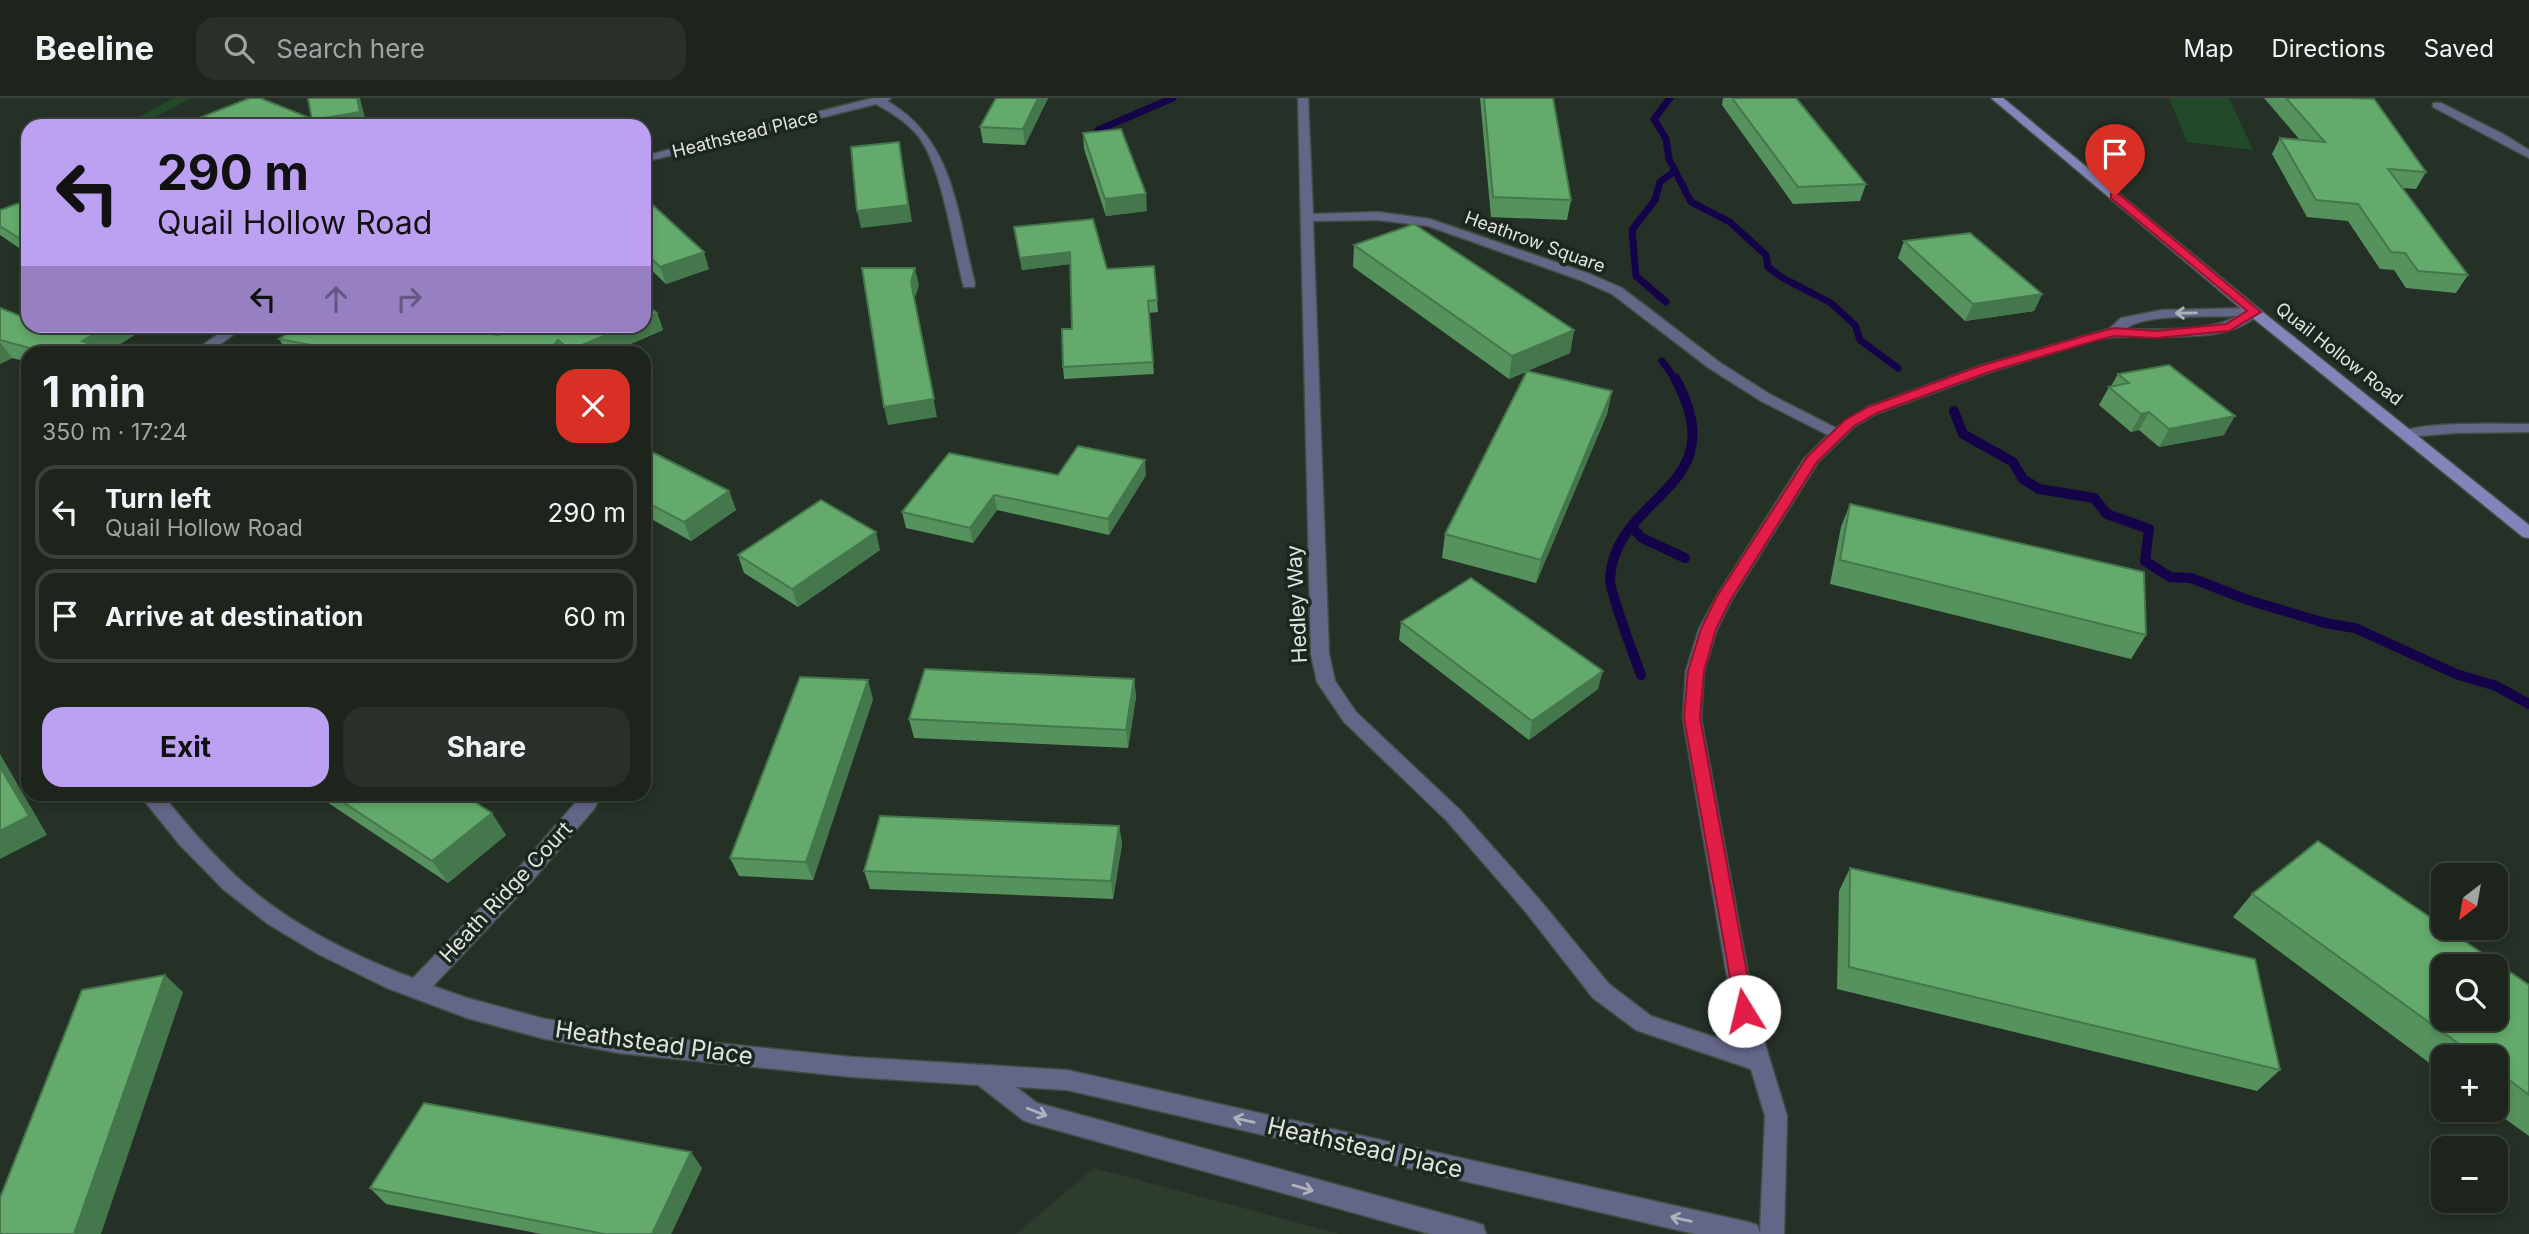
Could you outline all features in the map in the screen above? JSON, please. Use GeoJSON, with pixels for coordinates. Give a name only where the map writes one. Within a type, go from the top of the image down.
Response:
{"type":"FeatureCollection","features":[{"type":"Feature","properties":{"kind":"main road","name":"Quail Hollow Road"},"geometry":{"type":"LineString","coordinates":[[1996,98],[2529,533]]}},
{"type":"Feature","properties":{"kind":"street","name":"Hedley Way"},"geometry":{"type":"LineString","coordinates":[[1303,98],[1320,654],[1326,682],[1350,717],[1453,815],[1532,905],[1601,992],[1644,1023],[1762,1063]]}},
{"type":"Feature","properties":{"kind":"street"},"geometry":{"type":"LineString","coordinates":[[883,99],[917,125],[931,144],[943,173],[970,284]]}},
{"type":"Feature","properties":{"kind":"street","name":"Heathstead Place"},"geometry":{"type":"LineString","coordinates":[[651,157],[883,99]]}},
{"type":"Feature","properties":{"kind":"street"},"geometry":{"type":"LineString","coordinates":[[2437,105],[2499,136],[2529,155]]}},
{"type":"Feature","properties":{"kind":"street","name":"Heathrow Square"},"geometry":{"type":"LineString","coordinates":[[1305,218],[1378,216],[1430,223],[1585,276],[1617,290],[1714,365],[1766,398],[1837,434]]}},
{"type":"Feature","properties":{"kind":"street"},"geometry":{"type":"LineString","coordinates":[[2114,332],[2126,321],[2162,314],[2255,312]]}},
{"type":"Feature","properties":{"kind":"street"},"geometry":{"type":"LineString","coordinates":[[1772,1234],[1776,1116],[1744,1011],[1692,718],[1696,671],[1708,629],[1724,598],[1812,460],[1837,434],[1873,410],[1985,369],[2114,332],[2157,334],[2229,327],[2255,312]]}},
{"type":"Feature","properties":{"kind":"street"},"geometry":{"type":"LineString","coordinates":[[209,346],[228,333]]}},
{"type":"Feature","properties":{"kind":"street"},"geometry":{"type":"LineString","coordinates":[[2408,433],[2501,427],[2529,428]]}},
{"type":"Feature","properties":{"kind":"street","name":"Heathstead Place"},"geometry":{"type":"LineString","coordinates":[[156,801],[186,838],[231,884],[275,918],[325,948],[467,1008],[541,1028],[619,1043],[852,1067],[1067,1080],[1748,1234]]}},
{"type":"Feature","properties":{"kind":"street","name":"Heath Ridge Court"},"geometry":{"type":"LineString","coordinates":[[417,988],[524,876],[589,801]]}},
{"type":"Feature","properties":{"kind":"street"},"geometry":{"type":"LineString","coordinates":[[981,1074],[1031,1112],[1474,1234]]}},
{"type":"Feature","properties":{"kind":"shaded area"},"geometry":{"type":"Polygon","coordinates":[[[1094,1168],[1340,1234],[1016,1234],[1094,1168]]]}},
{"type":"Feature","properties":{"kind":"green space"},"geometry":{"type":"Polygon","coordinates":[[[174,98],[191,98],[152,119],[135,119],[174,98]]]}},
{"type":"Feature","properties":{"kind":"green space"},"geometry":{"type":"Polygon","coordinates":[[[2169,98],[2229,98],[2253,150],[2187,142],[2169,98]]]}},
{"type":"Feature","properties":{"kind":"building"},"geometry":{"type":"Polygon","coordinates":[[[250,98],[260,98],[310,118],[303,119],[197,119],[250,98]]]}},
{"type":"Feature","properties":{"kind":"building"},"geometry":{"type":"Polygon","coordinates":[[[308,98],[357,98],[360,112],[312,119],[308,98]]]}},
{"type":"Feature","properties":{"kind":"building"},"geometry":{"type":"Polygon","coordinates":[[[996,98],[1038,98],[1023,129],[980,127],[996,98]]]}},
{"type":"Feature","properties":{"kind":"building"},"geometry":{"type":"Polygon","coordinates":[[[1484,98],[1553,98],[1571,200],[1493,197],[1484,98]]]}},
{"type":"Feature","properties":{"kind":"building"},"geometry":{"type":"Polygon","coordinates":[[[1732,98],[1796,98],[1866,184],[1798,187],[1732,98]]]}},
{"type":"Feature","properties":{"kind":"building"},"geometry":{"type":"Polygon","coordinates":[[[2286,98],[2374,99],[2426,172],[2388,169],[2468,275],[2418,271],[2405,253],[2391,252],[2358,204],[2316,200],[2280,138],[2325,142],[2286,98]]]}},
{"type":"Feature","properties":{"kind":"building"},"geometry":{"type":"Polygon","coordinates":[[[1121,129],[1146,194],[1105,199],[1083,133],[1121,129]]]}},
{"type":"Feature","properties":{"kind":"building"},"geometry":{"type":"Polygon","coordinates":[[[899,142],[908,205],[857,211],[851,147],[899,142]]]}},
{"type":"Feature","properties":{"kind":"building"},"geometry":{"type":"Polygon","coordinates":[[[21,202],[21,240],[0,226],[0,210],[21,202]]]}},
{"type":"Feature","properties":{"kind":"building"},"geometry":{"type":"Polygon","coordinates":[[[651,203],[704,252],[660,267],[651,258],[651,203]]]}},
{"type":"Feature","properties":{"kind":"building"},"geometry":{"type":"Polygon","coordinates":[[[1093,219],[1107,269],[1154,266],[1157,300],[1148,301],[1153,362],[1063,367],[1062,329],[1072,329],[1070,252],[1020,258],[1014,227],[1093,219]]]}},
{"type":"Feature","properties":{"kind":"building"},"geometry":{"type":"Polygon","coordinates":[[[1414,224],[1574,330],[1512,356],[1354,245],[1414,224]]]}},
{"type":"Feature","properties":{"kind":"building"},"geometry":{"type":"Polygon","coordinates":[[[1970,233],[2042,294],[1973,304],[1904,241],[1970,233]]]}},
{"type":"Feature","properties":{"kind":"building"},"geometry":{"type":"Polygon","coordinates":[[[862,268],[915,268],[911,282],[934,399],[884,407],[862,268]]]}},
{"type":"Feature","properties":{"kind":"building"},"geometry":{"type":"Polygon","coordinates":[[[0,308],[21,316],[21,333],[96,333],[82,341],[92,346],[22,346],[0,340],[0,308]]]}},
{"type":"Feature","properties":{"kind":"building"},"geometry":{"type":"Polygon","coordinates":[[[287,333],[611,333],[580,346],[565,346],[558,340],[553,346],[316,346],[279,339],[287,333]]]}},
{"type":"Feature","properties":{"kind":"building"},"geometry":{"type":"Polygon","coordinates":[[[2169,365],[2235,416],[2169,429],[2149,412],[2141,414],[2109,387],[2129,383],[2118,374],[2169,365]]]}},
{"type":"Feature","properties":{"kind":"building"},"geometry":{"type":"Polygon","coordinates":[[[1527,371],[1612,391],[1541,560],[1445,534],[1527,371]]]}},
{"type":"Feature","properties":{"kind":"building"},"geometry":{"type":"Polygon","coordinates":[[[1078,446],[1145,460],[1108,519],[994,495],[970,528],[902,512],[949,453],[1058,475],[1078,446]]]}},
{"type":"Feature","properties":{"kind":"building"},"geometry":{"type":"Polygon","coordinates":[[[651,452],[729,491],[684,522],[651,505],[651,452]]]}},
{"type":"Feature","properties":{"kind":"building"},"geometry":{"type":"Polygon","coordinates":[[[821,500],[876,532],[792,589],[738,555],[821,500]]]}},
{"type":"Feature","properties":{"kind":"building"},"geometry":{"type":"Polygon","coordinates":[[[1850,504],[2144,572],[2146,635],[1840,560],[1850,504]]]}},
{"type":"Feature","properties":{"kind":"building"},"geometry":{"type":"Polygon","coordinates":[[[1471,578],[1603,671],[1532,721],[1401,622],[1471,578]]]}},
{"type":"Feature","properties":{"kind":"building"},"geometry":{"type":"Polygon","coordinates":[[[925,669],[1134,679],[1126,730],[909,719],[925,669]]]}},
{"type":"Feature","properties":{"kind":"building"},"geometry":{"type":"Polygon","coordinates":[[[800,677],[868,680],[806,862],[730,858],[800,677]]]}},
{"type":"Feature","properties":{"kind":"building"},"geometry":{"type":"Polygon","coordinates":[[[0,767],[29,816],[0,831],[0,767]]]}},
{"type":"Feature","properties":{"kind":"building"},"geometry":{"type":"Polygon","coordinates":[[[342,801],[473,801],[492,813],[432,861],[342,801]]]}},
{"type":"Feature","properties":{"kind":"building"},"geometry":{"type":"Polygon","coordinates":[[[880,816],[1119,826],[1111,881],[864,871],[880,816]]]}},
{"type":"Feature","properties":{"kind":"building"},"geometry":{"type":"Polygon","coordinates":[[[2318,841],[2431,918],[2431,940],[2463,940],[2483,954],[2431,954],[2431,1024],[2252,894],[2318,841]]]}},
{"type":"Feature","properties":{"kind":"building"},"geometry":{"type":"Polygon","coordinates":[[[1850,868],[2255,959],[2280,1070],[1849,967],[1850,868]]]}},
{"type":"Feature","properties":{"kind":"building"},"geometry":{"type":"Polygon","coordinates":[[[2508,971],[2529,985],[2529,1095],[2508,1079],[2508,1045],[2460,1045],[2441,1031],[2508,1031],[2508,971]]]}},
{"type":"Feature","properties":{"kind":"building"},"geometry":{"type":"Polygon","coordinates":[[[165,975],[74,1234],[0,1234],[0,1198],[82,990],[165,975]]]}},
{"type":"Feature","properties":{"kind":"building"},"geometry":{"type":"Polygon","coordinates":[[[424,1103],[691,1152],[652,1234],[604,1234],[370,1188],[424,1103]]]}},
{"type":"Feature","properties":{"kind":"waterway"},"geometry":{"type":"LineString","coordinates":[[1098,130],[1173,98]]}},
{"type":"Feature","properties":{"kind":"waterway"},"geometry":{"type":"LineString","coordinates":[[1670,98],[1654,119],[1666,139],[1669,159],[1691,202],[1730,222],[1766,255],[1768,267],[1781,277],[1831,303],[1855,325],[1860,340],[1898,368]]}},
{"type":"Feature","properties":{"kind":"waterway"},"geometry":{"type":"LineString","coordinates":[[1666,302],[1636,276],[1632,230],[1655,200],[1660,182],[1675,171]]}},
{"type":"Feature","properties":{"kind":"waterway"},"geometry":{"type":"LineString","coordinates":[[1662,361],[1676,379]]}},
{"type":"Feature","properties":{"kind":"waterway"},"geometry":{"type":"LineString","coordinates":[[1641,675],[1618,610],[1610,578],[1617,549],[1631,526],[1668,488],[1683,468],[1692,444],[1690,415],[1676,379]]}},
{"type":"Feature","properties":{"kind":"waterway"},"geometry":{"type":"LineString","coordinates":[[1954,411],[1963,434],[2013,462],[2023,479],[2039,489],[2094,498],[2107,514],[2149,529],[2145,561],[2170,577],[2191,578],[2248,600],[2325,623],[2355,628],[2456,674],[2496,686],[2529,704]]}},
{"type":"Feature","properties":{"kind":"waterway"},"geometry":{"type":"LineString","coordinates":[[1632,527],[1642,538],[1685,558]]}},
{"type":"Feature","properties":{"kind":"route"},"geometry":{"type":"LineString","coordinates":[[1744,1011],[1692,718],[1696,671],[1708,629],[1724,598],[1812,460],[1850,423],[1873,410],[1985,369],[2095,337],[2114,332],[2157,334],[2229,327],[2255,312],[2115,196]]}}]}
